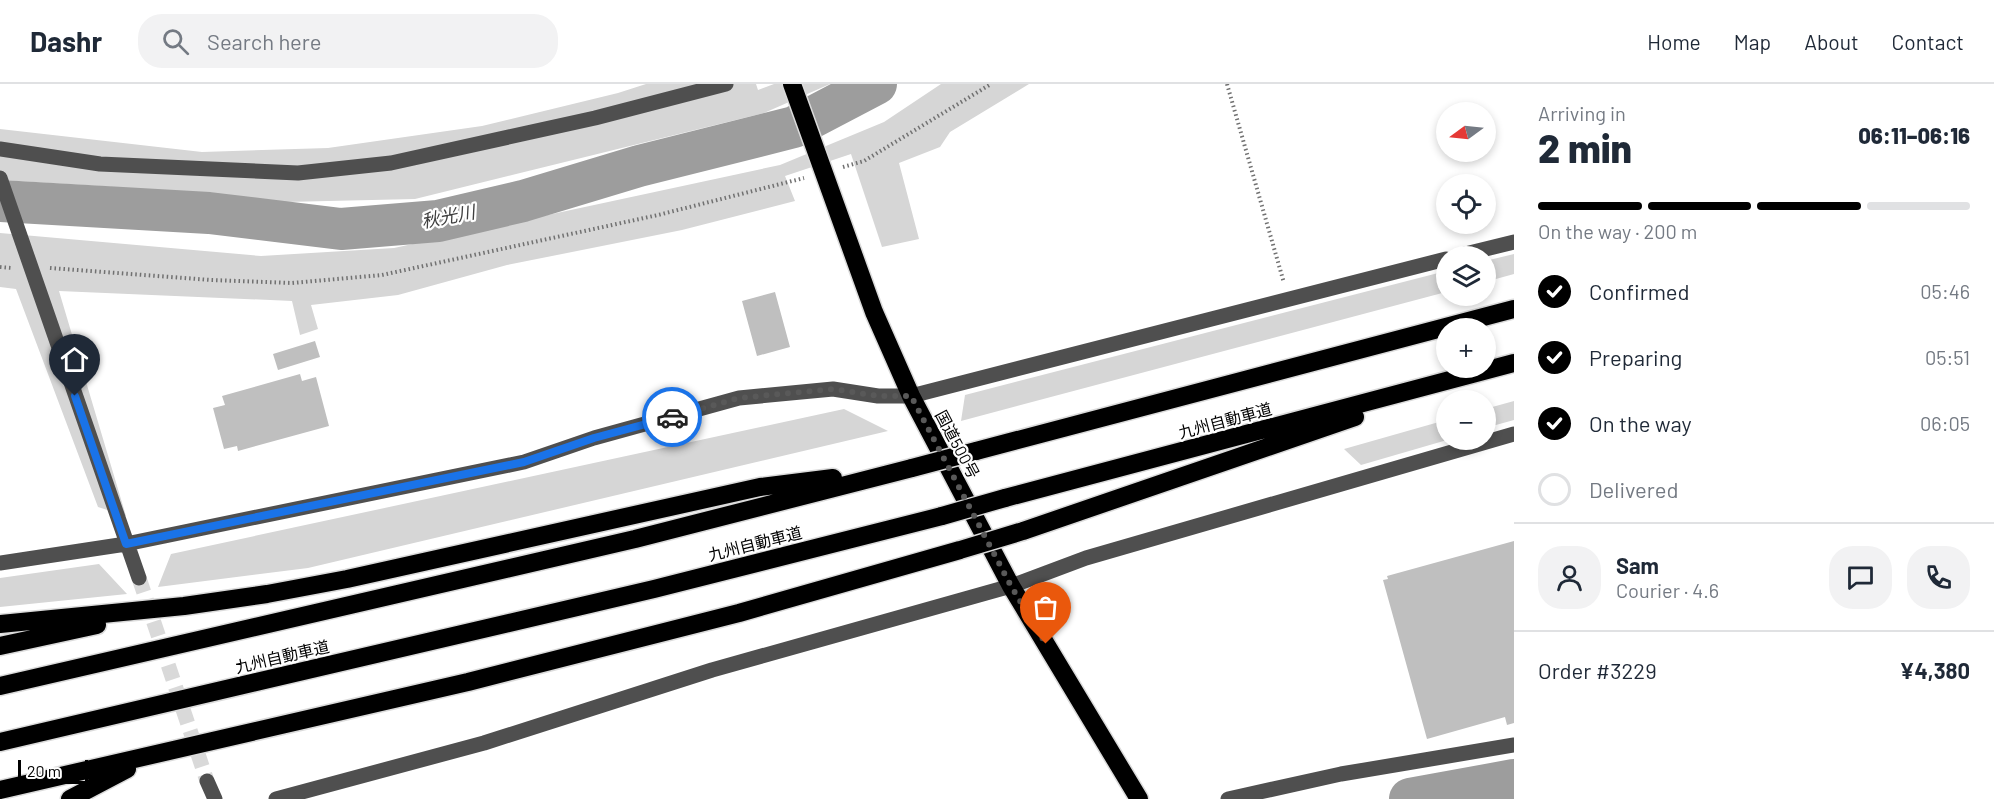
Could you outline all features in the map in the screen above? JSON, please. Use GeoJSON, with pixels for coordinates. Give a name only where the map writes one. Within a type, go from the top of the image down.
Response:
{"type":"FeatureCollection","features":[{"type":"Feature","properties":{"kind":"highway","name":"国道500号"},"geometry":{"type":"LineString","coordinates":[[792,84],[874,312],[911,396],[1011,586],[1139,799]]}},
{"type":"Feature","properties":{"kind":"highway","name":"九州自動車道"},"geometry":{"type":"LineString","coordinates":[[0,686],[635,539],[1514,309]]}},
{"type":"Feature","properties":{"kind":"highway","name":"九州自動車道"},"geometry":{"type":"LineString","coordinates":[[0,742],[654,589],[942,516],[1506,365]]}},
{"type":"Feature","properties":{"kind":"highway"},"geometry":{"type":"LineString","coordinates":[[0,790],[513,671],[739,613],[1023,531],[1506,365]]}},
{"type":"Feature","properties":{"kind":"highway"},"geometry":{"type":"LineString","coordinates":[[0,624],[184,606],[267,594],[347,579],[760,487],[912,468]]}},
{"type":"Feature","properties":{"kind":"highway"},"geometry":{"type":"LineString","coordinates":[[0,646],[184,606]]}},
{"type":"Feature","properties":{"kind":"highway"},"geometry":{"type":"LineString","coordinates":[[70,799],[106,778],[142,762],[185,748]]}},
{"type":"Feature","properties":{"kind":"street"},"geometry":{"type":"LineString","coordinates":[[0,149],[100,164],[298,173],[391,163],[595,118],[726,84]]}},
{"type":"Feature","properties":{"kind":"street"},"geometry":{"type":"LineString","coordinates":[[0,178],[139,578]]}},
{"type":"Feature","properties":{"kind":"street"},"geometry":{"type":"LineString","coordinates":[[1496,246],[1514,242]]}},
{"type":"Feature","properties":{"kind":"street"},"geometry":{"type":"LineString","coordinates":[[0,563],[126,544],[524,462],[594,438],[739,398],[833,389],[878,396],[911,396],[1436,262]]}},
{"type":"Feature","properties":{"kind":"street"},"geometry":{"type":"LineString","coordinates":[[276,799],[484,743],[712,670],[1011,586],[1086,558],[1514,434]]}},
{"type":"Feature","properties":{"kind":"street"},"geometry":{"type":"LineString","coordinates":[[1228,799],[1341,774],[1514,745]]}},
{"type":"Feature","properties":{"kind":"street"},"geometry":{"type":"LineString","coordinates":[[207,781],[215,799]]}},
{"type":"Feature","properties":{"kind":"path"},"geometry":{"type":"LineString","coordinates":[[0,267],[29,263],[50,268],[211,280],[292,283],[382,275],[657,215],[822,169],[864,161],[991,84]]}},
{"type":"Feature","properties":{"kind":"path"},"geometry":{"type":"LineString","coordinates":[[1227,84],[1288,299]]}},
{"type":"Feature","properties":{"kind":"shaded area"},"geometry":{"type":"Polygon","coordinates":[[[646,84],[756,84],[758,90],[774,84],[830,84],[764,113],[415,199],[285,202],[0,180],[0,129],[202,152],[328,148],[482,126],[646,84]]]}},
{"type":"Feature","properties":{"kind":"shaded area"},"geometry":{"type":"Polygon","coordinates":[[[941,84],[1029,84],[950,132],[940,147],[899,163],[919,239],[882,247],[851,154],[785,176],[795,201],[682,230],[507,265],[398,295],[311,305],[318,329],[300,335],[292,301],[59,291],[126,516],[98,507],[16,289],[0,287],[0,233],[261,256],[394,248],[780,165],[884,122],[941,84]]]}},
{"type":"Feature","properties":{"kind":"shaded area"},"geometry":{"type":"Polygon","coordinates":[[[1514,254],[1514,274],[1496,279],[1496,258],[1514,254]]]}},
{"type":"Feature","properties":{"kind":"shaded area"},"geometry":{"type":"Polygon","coordinates":[[[1436,274],[1436,295],[961,421],[965,395],[1436,274]]]}},
{"type":"Feature","properties":{"kind":"shaded area"},"geometry":{"type":"Polygon","coordinates":[[[1514,401],[1514,420],[1496,425],[1496,406],[1514,401]]]}},
{"type":"Feature","properties":{"kind":"shaded area"},"geometry":{"type":"Polygon","coordinates":[[[844,409],[888,431],[308,568],[158,587],[171,554],[844,409]]]}},
{"type":"Feature","properties":{"kind":"shaded area"},"geometry":{"type":"Polygon","coordinates":[[[1436,423],[1436,443],[1361,465],[1344,449],[1436,423]]]}},
{"type":"Feature","properties":{"kind":"shaded area"},"geometry":{"type":"Polygon","coordinates":[[[99,564],[127,594],[0,607],[0,578],[99,564]]]}},
{"type":"Feature","properties":{"kind":"building"},"geometry":{"type":"Polygon","coordinates":[[[775,292],[790,347],[757,356],[742,301],[775,292]]]}},
{"type":"Feature","properties":{"kind":"building"},"geometry":{"type":"Polygon","coordinates":[[[315,341],[320,357],[278,370],[273,354],[315,341]]]}},
{"type":"Feature","properties":{"kind":"building"},"geometry":{"type":"Polygon","coordinates":[[[300,374],[302,381],[316,377],[329,426],[238,451],[237,446],[224,449],[213,408],[225,405],[222,396],[300,374]]]}},
{"type":"Feature","properties":{"kind":"building"},"geometry":{"type":"Polygon","coordinates":[[[1514,541],[1514,723],[1507,725],[1505,717],[1427,739],[1383,580],[1388,579],[1387,576],[1514,541]]]}},
{"type":"Feature","properties":{"kind":"waterway","name":"秋光川"},"geometry":{"type":"LineString","coordinates":[[0,201],[209,213],[341,229],[438,221],[523,201],[639,166],[794,127],[876,84]]}},
{"type":"Feature","properties":{"kind":"waterway"},"geometry":{"type":"LineString","coordinates":[[1410,799],[1514,780]]}},
{"type":"Feature","properties":{"kind":"tunnel"},"geometry":{"type":"LineString","coordinates":[[139,578],[207,781]]}},
{"type":"Feature","properties":{"kind":"way so far"},"geometry":{"type":"LineString","coordinates":[[672,417],[739,398],[833,389],[878,396],[911,396],[1011,586],[1046,644]]}},
{"type":"Feature","properties":{"kind":"route"},"geometry":{"type":"LineString","coordinates":[[75,396],[126,544],[524,462],[594,438],[672,417]]}}]}
